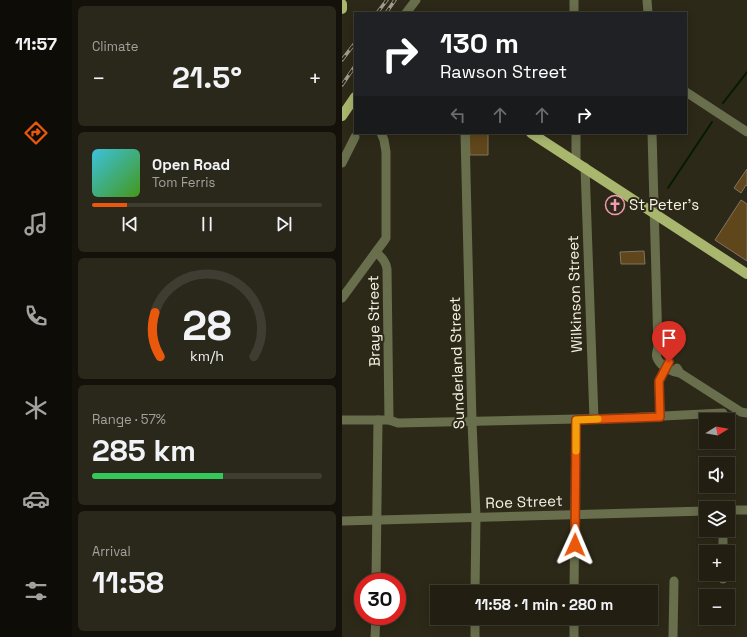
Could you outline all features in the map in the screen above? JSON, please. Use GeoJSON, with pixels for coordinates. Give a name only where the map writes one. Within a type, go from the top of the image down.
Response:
{"type":"FeatureCollection","features":[{"type":"Feature","properties":{"kind":"main road"},"geometry":{"type":"LineString","coordinates":[[342,116],[352,109]]}},
{"type":"Feature","properties":{"kind":"main road"},"geometry":{"type":"LineString","coordinates":[[533,134],[747,274]]}},
{"type":"Feature","properties":{"kind":"street"},"geometry":{"type":"LineString","coordinates":[[342,7],[347,0]]}},
{"type":"Feature","properties":{"kind":"street"},"geometry":{"type":"LineString","coordinates":[[407,12],[416,0]]}},
{"type":"Feature","properties":{"kind":"street"},"geometry":{"type":"LineString","coordinates":[[574,0],[574,12]]}},
{"type":"Feature","properties":{"kind":"street"},"geometry":{"type":"LineString","coordinates":[[647,0],[648,12]]}},
{"type":"Feature","properties":{"kind":"street"},"geometry":{"type":"LineString","coordinates":[[687,93],[747,132]]}},
{"type":"Feature","properties":{"kind":"street"},"geometry":{"type":"LineString","coordinates":[[342,298],[384,241],[386,234],[386,152],[381,134]]}},
{"type":"Feature","properties":{"kind":"street","name":"Sunderland Street"},"geometry":{"type":"LineString","coordinates":[[464,134],[476,517],[475,585]]}},
{"type":"Feature","properties":{"kind":"street","name":"Wilkinson Street"},"geometry":{"type":"LineString","coordinates":[[576,134],[580,164],[594,419]]}},
{"type":"Feature","properties":{"kind":"street"},"geometry":{"type":"LineString","coordinates":[[652,134],[658,348],[656,354],[658,360],[667,365],[676,366],[680,372],[741,412],[747,413]]}},
{"type":"Feature","properties":{"kind":"street"},"geometry":{"type":"LineString","coordinates":[[342,162],[355,137]]}},
{"type":"Feature","properties":{"kind":"street","name":"Braye Street"},"geometry":{"type":"LineString","coordinates":[[376,252],[384,259],[387,265],[389,420]]}},
{"type":"Feature","properties":{"kind":"street"},"geometry":{"type":"LineString","coordinates":[[660,417],[659,381],[667,365]]}},
{"type":"Feature","properties":{"kind":"street"},"geometry":{"type":"LineString","coordinates":[[342,420],[389,420],[398,423],[472,422],[576,420],[699,415]]}},
{"type":"Feature","properties":{"kind":"street"},"geometry":{"type":"LineString","coordinates":[[376,573],[378,420]]}},
{"type":"Feature","properties":{"kind":"street"},"geometry":{"type":"LineString","coordinates":[[574,585],[576,420]]}},
{"type":"Feature","properties":{"kind":"street"},"geometry":{"type":"LineString","coordinates":[[735,510],[747,510]]}},
{"type":"Feature","properties":{"kind":"street","name":"Roe Street"},"geometry":{"type":"LineString","coordinates":[[342,521],[699,511]]}},
{"type":"Feature","properties":{"kind":"street"},"geometry":{"type":"LineString","coordinates":[[673,637],[674,581]]}},
{"type":"Feature","properties":{"kind":"street"},"geometry":{"type":"LineString","coordinates":[[375,637],[376,625]]}},
{"type":"Feature","properties":{"kind":"street"},"geometry":{"type":"LineString","coordinates":[[475,625],[475,637]]}},
{"type":"Feature","properties":{"kind":"street"},"geometry":{"type":"LineString","coordinates":[[574,625],[574,637]]}},
{"type":"Feature","properties":{"kind":"building"},"geometry":{"type":"Polygon","coordinates":[[[469,134],[488,134],[488,155],[470,155],[469,134]]]}},
{"type":"Feature","properties":{"kind":"building"},"geometry":{"type":"Polygon","coordinates":[[[747,169],[747,186],[746,185],[741,193],[734,188],[747,169]]]}},
{"type":"Feature","properties":{"kind":"building"},"geometry":{"type":"Polygon","coordinates":[[[741,200],[747,204],[747,261],[715,240],[741,200]]]}},
{"type":"Feature","properties":{"kind":"building"},"geometry":{"type":"Polygon","coordinates":[[[644,251],[645,264],[621,264],[620,252],[644,251]]]}},
{"type":"Feature","properties":{"kind":"waterway"},"geometry":{"type":"LineString","coordinates":[[723,103],[747,72]]}},
{"type":"Feature","properties":{"kind":"waterway"},"geometry":{"type":"LineString","coordinates":[[668,188],[712,122]]}},
{"type":"Feature","properties":{"kind":"railway"},"geometry":{"type":"LineString","coordinates":[[378,12],[387,0]]}},
{"type":"Feature","properties":{"kind":"railway"},"geometry":{"type":"LineString","coordinates":[[387,12],[395,0]]}},
{"type":"Feature","properties":{"kind":"railway"},"geometry":{"type":"LineString","coordinates":[[342,60],[354,44]]}},
{"type":"Feature","properties":{"kind":"railway"},"geometry":{"type":"LineString","coordinates":[[342,85],[354,67]]}},
{"type":"Feature","properties":{"kind":"slow traffic"},"geometry":{"type":"LineString","coordinates":[[576,451],[576,420],[598,419]]}},
{"type":"Feature","properties":{"kind":"place","name":"St Peter’s"},"geometry":{"type":"Point","coordinates":[615,205]}},
{"type":"Feature","properties":{"kind":"route"},"geometry":{"type":"LineString","coordinates":[[575,545],[576,420],[660,417],[659,379],[669,362]]}}]}
